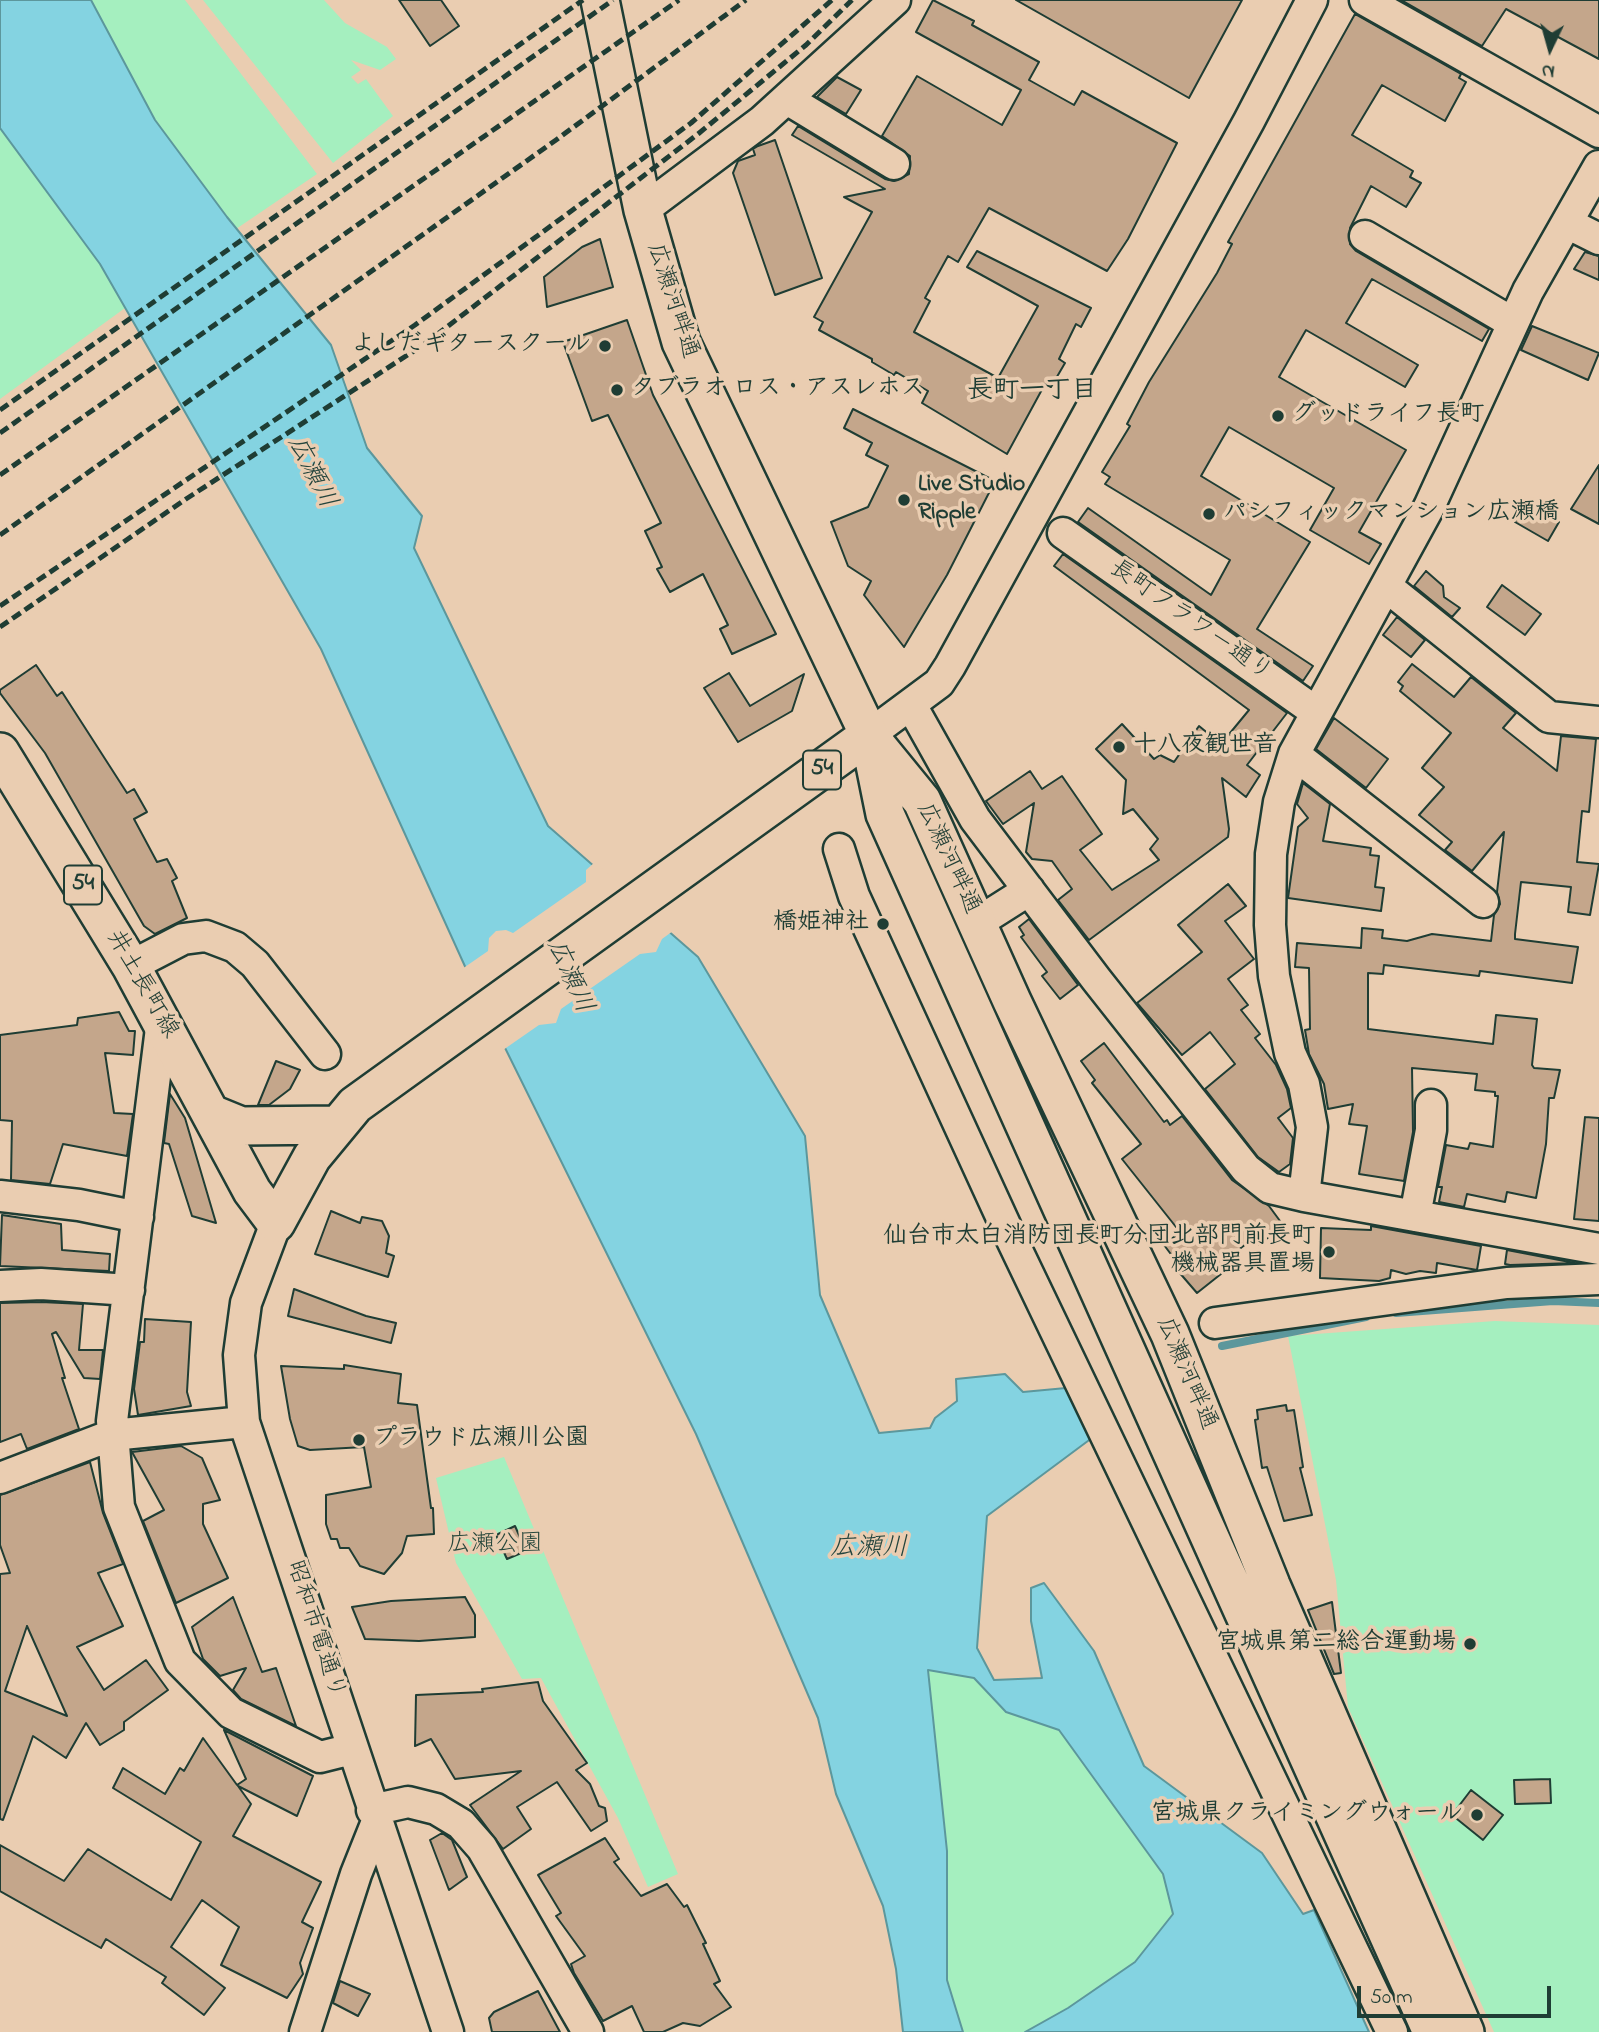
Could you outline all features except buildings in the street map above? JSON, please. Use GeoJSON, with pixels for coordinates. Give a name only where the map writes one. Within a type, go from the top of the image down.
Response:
{"type":"FeatureCollection","features":[{"type":"Feature","properties":{"kind":"main road","name":"広瀬河畔通"},"geometry":{"type":"LineString","coordinates":[[600,0],[643,210],[681,342],[869,735],[922,800],[1170,1334],[1281,1610],[1465,2032]]}},
{"type":"Feature","properties":{"kind":"main road","name":"広瀬河畔通"},"geometry":{"type":"LineString","coordinates":[[869,735],[885,814],[1432,2032]]}},
{"type":"Feature","properties":{"kind":"main road","name":"54"},"geometry":{"type":"LineString","coordinates":[[276,1223],[312,1157],[337,1125],[374,1090],[869,735]]}},
{"type":"Feature","properties":{"kind":"main road","name":"井土長町線"},"geometry":{"type":"LineString","coordinates":[[0,752],[131,966],[214,1115],[252,1191],[276,1223]]}},
{"type":"Feature","properties":{"kind":"main road"},"geometry":{"type":"LineString","coordinates":[[214,1115],[241,1126],[337,1125]]}},
{"type":"Feature","properties":{"kind":"street"},"geometry":{"type":"LineString","coordinates":[[643,210],[669,193],[787,99],[895,0]]}},
{"type":"Feature","properties":{"kind":"street"},"geometry":{"type":"LineString","coordinates":[[869,735],[939,683],[950,666],[1249,121],[1312,0]]}},
{"type":"Feature","properties":{"kind":"street"},"geometry":{"type":"LineString","coordinates":[[1365,0],[1599,132]]}},
{"type":"Feature","properties":{"kind":"street"},"geometry":{"type":"LineString","coordinates":[[787,99],[894,164]]}},
{"type":"Feature","properties":{"kind":"street"},"geometry":{"type":"LineString","coordinates":[[1304,1196],[1312,1127],[1304,1084],[1290,1052],[1279,1001],[1270,925],[1271,854],[1279,802],[1294,754],[1429,507],[1513,323],[1599,166]]}},
{"type":"Feature","properties":{"kind":"street"},"geometry":{"type":"LineString","coordinates":[[1567,223],[1599,239]]}},
{"type":"Feature","properties":{"kind":"street"},"geometry":{"type":"LineString","coordinates":[[1364,236],[1513,323]]}},
{"type":"Feature","properties":{"kind":"street","name":"長町フラワー通り"},"geometry":{"type":"LineString","coordinates":[[1063,533],[1316,712]]}},
{"type":"Feature","properties":{"kind":"street"},"geometry":{"type":"LineString","coordinates":[[1387,587],[1549,717],[1599,722]]}},
{"type":"Feature","properties":{"kind":"street"},"geometry":{"type":"LineString","coordinates":[[911,705],[975,819],[1247,1169],[1270,1188],[1599,1249]]}},
{"type":"Feature","properties":{"kind":"street"},"geometry":{"type":"LineString","coordinates":[[1294,754],[1483,902]]}},
{"type":"Feature","properties":{"kind":"street"},"geometry":{"type":"LineString","coordinates":[[838,849],[854,896],[1012,1240],[1392,2032]]}},
{"type":"Feature","properties":{"kind":"street"},"geometry":{"type":"LineString","coordinates":[[978,923],[1029,890]]}},
{"type":"Feature","properties":{"kind":"street"},"geometry":{"type":"LineString","coordinates":[[131,966],[184,939],[206,936],[234,947],[255,964],[325,1054]]}},
{"type":"Feature","properties":{"kind":"street"},"geometry":{"type":"LineString","coordinates":[[162,1020],[112,1435],[120,1507],[180,1661],[231,1713],[320,1758],[352,1749]]}},
{"type":"Feature","properties":{"kind":"street"},"geometry":{"type":"LineString","coordinates":[[1415,1216],[1432,1130],[1431,1105]]}},
{"type":"Feature","properties":{"kind":"street"},"geometry":{"type":"LineString","coordinates":[[0,1196],[79,1205],[138,1217]]}},
{"type":"Feature","properties":{"kind":"street","name":"昭和市電通り"},"geometry":{"type":"LineString","coordinates":[[276,1223],[246,1303],[239,1355],[239,1391],[244,1422],[448,2032]]}},
{"type":"Feature","properties":{"kind":"street"},"geometry":{"type":"LineString","coordinates":[[1215,1323],[1507,1283],[1599,1279]]}},
{"type":"Feature","properties":{"kind":"street"},"geometry":{"type":"LineString","coordinates":[[0,1286],[41,1284],[129,1290]]}},
{"type":"Feature","properties":{"kind":"street"},"geometry":{"type":"LineString","coordinates":[[0,1478],[112,1435],[244,1422]]}},
{"type":"Feature","properties":{"kind":"street"},"geometry":{"type":"LineString","coordinates":[[304,2032],[374,1817],[408,1802],[436,1809],[461,1824],[482,1848],[588,2032]]}},
{"type":"Feature","properties":{"kind":"green space"},"geometry":{"type":"Polygon","coordinates":[[[91,0],[185,0],[317,174],[236,229],[155,120],[91,0]]]}},
{"type":"Feature","properties":{"kind":"green space"},"geometry":{"type":"Polygon","coordinates":[[[203,0],[324,0],[345,23],[387,47],[396,59],[380,70],[351,60],[361,70],[351,77],[358,84],[366,79],[393,116],[333,163],[203,0]]]}},
{"type":"Feature","properties":{"kind":"green space"},"geometry":{"type":"Polygon","coordinates":[[[0,128],[100,264],[125,308],[0,399],[0,128]]]}},
{"type":"Feature","properties":{"kind":"green space","name":"宮城県第二総合運動場"},"geometry":{"type":"Polygon","coordinates":[[[1495,1321],[1599,1325],[1599,2032],[1494,2032],[1348,1707],[1336,1580],[1288,1336],[1495,1321]]]}},
{"type":"Feature","properties":{"kind":"green space","name":"広瀬公園"},"geometry":{"type":"Polygon","coordinates":[[[504,1457],[678,1874],[648,1887],[618,1818],[541,1678],[522,1679],[456,1563],[436,1478],[504,1457]]]}},
{"type":"Feature","properties":{"kind":"green space"},"geometry":{"type":"Polygon","coordinates":[[[927,1670],[974,1678],[1006,1712],[1059,1730],[1163,1874],[1173,1914],[1135,1962],[1068,2008],[1025,2032],[963,2032],[947,1980],[947,1851],[927,1670]]]}},
{"type":"Feature","properties":{"kind":"water","name":"広瀬川"},"geometry":{"type":"Polygon","coordinates":[[[0,0],[91,0],[155,120],[227,217],[331,345],[367,448],[422,516],[414,548],[548,826],[698,957],[805,1136],[820,1295],[879,1433],[930,1428],[935,1418],[957,1401],[956,1379],[1005,1374],[1023,1392],[1066,1388],[1104,1429],[987,1516],[977,1648],[994,1680],[1042,1678],[1031,1621],[1031,1588],[1044,1583],[1094,1651],[1144,1766],[1262,1853],[1303,1914],[1314,1910],[1369,2032],[1025,2032],[1068,2008],[1135,1962],[1173,1914],[1163,1874],[1059,1730],[1006,1712],[974,1678],[928,1670],[947,1851],[947,1980],[963,2032],[903,2032],[896,1969],[883,1906],[836,1794],[818,1718],[696,1434],[468,973],[321,649],[100,264],[0,128],[0,0]]]}},
{"type":"Feature","properties":{"kind":"pier"},"geometry":{"type":"Polygon","coordinates":[[[595,862],[673,931],[662,939],[656,952],[640,954],[561,1009],[556,1023],[539,1025],[503,1050],[462,969],[488,951],[489,938],[496,931],[506,930],[513,933],[586,882],[586,870],[595,862]]]}},
{"type":"Feature","properties":{"kind":"waterway"},"geometry":{"type":"LineString","coordinates":[[1396,1313],[1553,1301],[1599,1303]]}},
{"type":"Feature","properties":{"kind":"waterway"},"geometry":{"type":"LineString","coordinates":[[1222,1346],[1366,1317]]}},
{"type":"Feature","properties":{"kind":"railway"},"geometry":{"type":"LineString","coordinates":[[0,410],[583,0]]}},
{"type":"Feature","properties":{"kind":"railway"},"geometry":{"type":"LineString","coordinates":[[0,433],[613,0]]}},
{"type":"Feature","properties":{"kind":"railway"},"geometry":{"type":"LineString","coordinates":[[0,475],[679,0]]}},
{"type":"Feature","properties":{"kind":"railway"},"geometry":{"type":"LineString","coordinates":[[0,535],[556,140],[746,0]]}},
{"type":"Feature","properties":{"kind":"railway"},"geometry":{"type":"LineString","coordinates":[[0,606],[415,325],[691,123],[832,0]]}},
{"type":"Feature","properties":{"kind":"railway"},"geometry":{"type":"LineString","coordinates":[[0,627],[186,499],[426,343],[698,134],[806,45],[852,0]]}},
{"type":"Feature","properties":{"kind":"place","name":"よしだギタースクール"},"geometry":{"type":"Point","coordinates":[605,346]}},
{"type":"Feature","properties":{"kind":"place","name":"タブラオ ロス・アスレホス"},"geometry":{"type":"Point","coordinates":[617,390]}},
{"type":"Feature","properties":{"kind":"place","name":"グッドライフ長町"},"geometry":{"type":"Point","coordinates":[1278,416]}},
{"type":"Feature","properties":{"kind":"place","name":"Live Studio Ripple"},"geometry":{"type":"Point","coordinates":[904,500]}},
{"type":"Feature","properties":{"kind":"place","name":"パシフィックマンション広瀬橋"},"geometry":{"type":"Point","coordinates":[1209,514]}},
{"type":"Feature","properties":{"kind":"place","name":"十八夜観世音"},"geometry":{"type":"Point","coordinates":[1119,747]}},
{"type":"Feature","properties":{"kind":"place","name":"橋姫神社"},"geometry":{"type":"Point","coordinates":[883,924]}},
{"type":"Feature","properties":{"kind":"place","name":"仙台市太白消防団長町分団北部門前長町 機械器具置場"},"geometry":{"type":"Point","coordinates":[1329,1252]}},
{"type":"Feature","properties":{"kind":"place","name":"プラウド広瀬川公園"},"geometry":{"type":"Point","coordinates":[359,1440]}},
{"type":"Feature","properties":{"kind":"place","name":"宮城県第二総合運動場"},"geometry":{"type":"Point","coordinates":[1470,1644]}},
{"type":"Feature","properties":{"kind":"place","name":"宮城県クライミングウォール"},"geometry":{"type":"Point","coordinates":[1477,1815]}},
{"type":"Feature","properties":{"kind":"district","name":"長町一丁目"},"geometry":{"type":"Point","coordinates":[1032,393]}}]}
